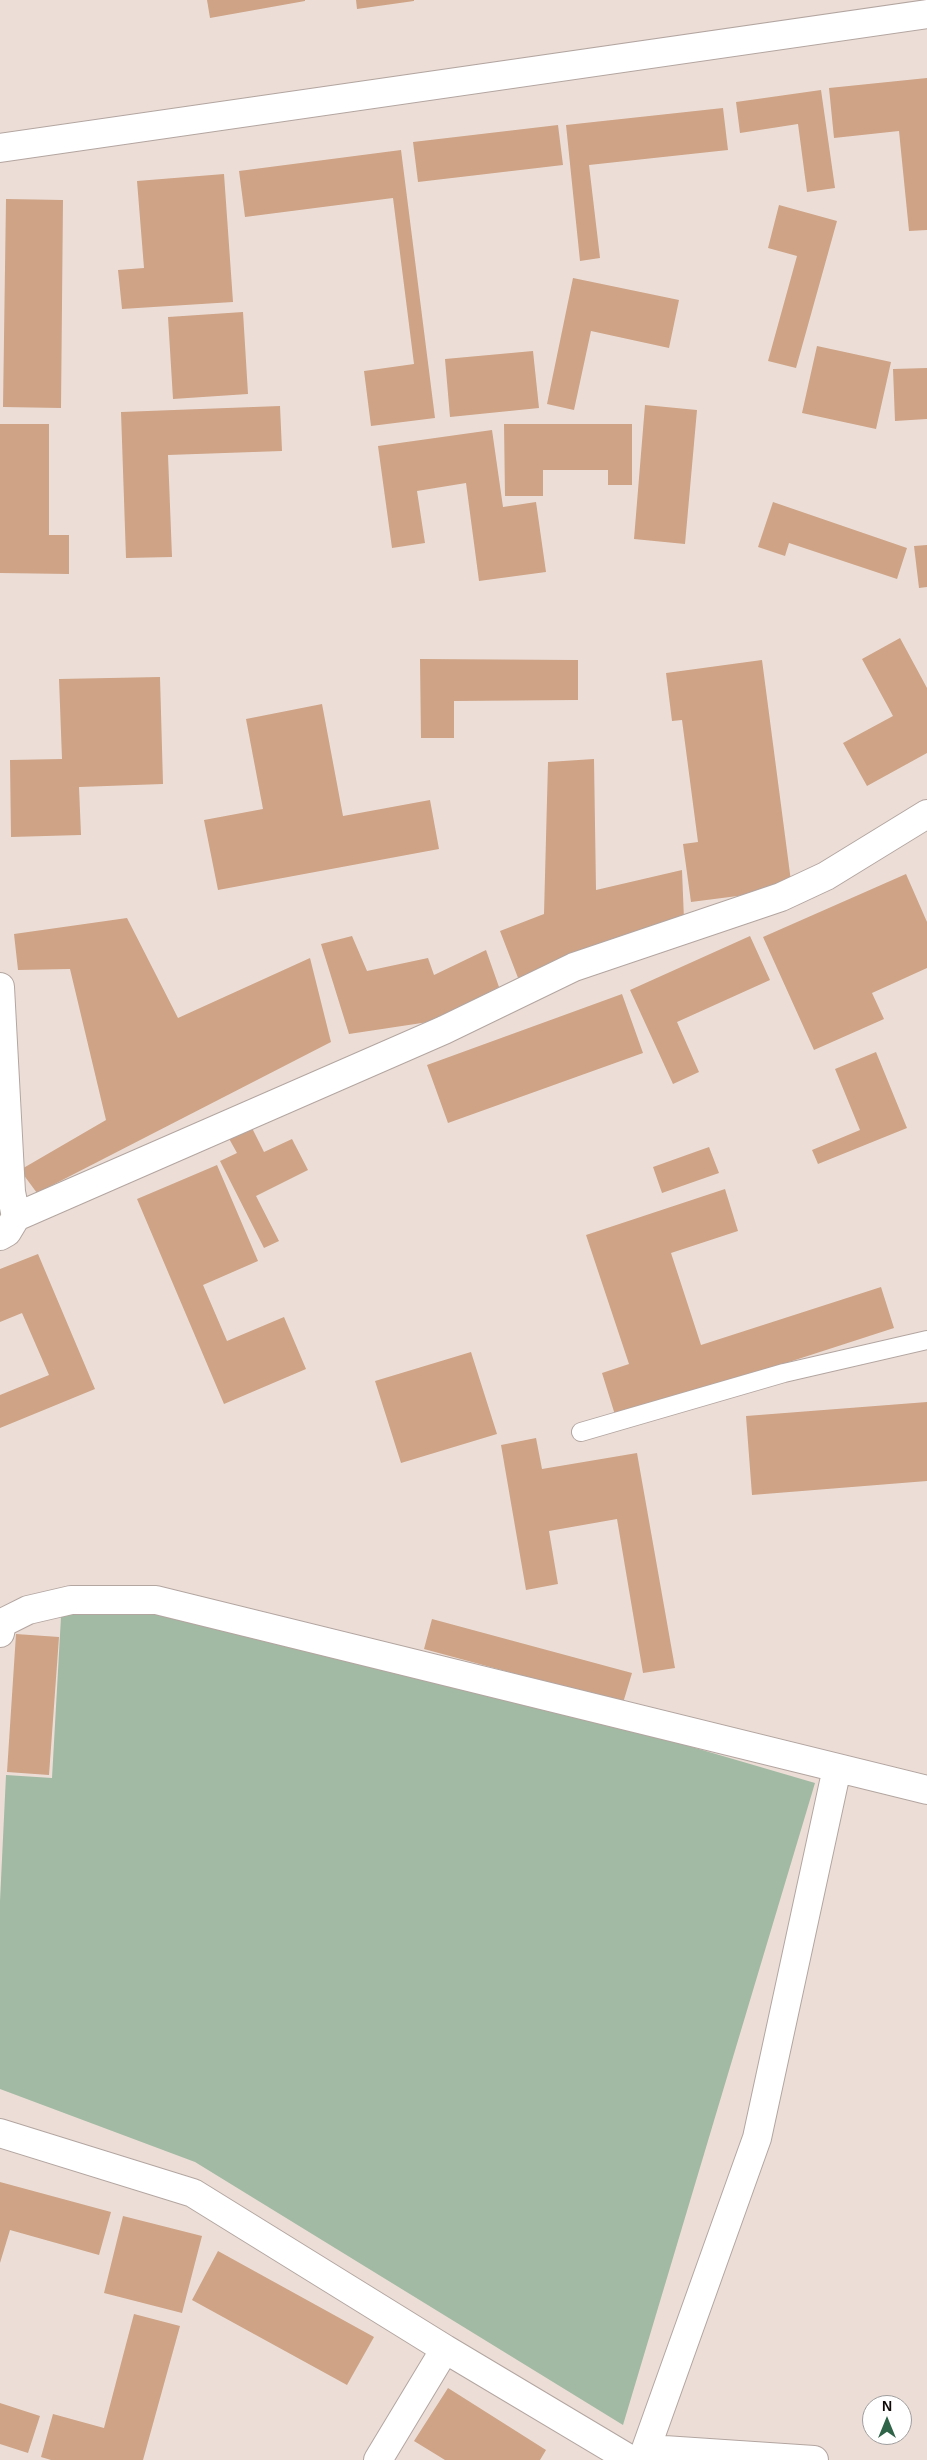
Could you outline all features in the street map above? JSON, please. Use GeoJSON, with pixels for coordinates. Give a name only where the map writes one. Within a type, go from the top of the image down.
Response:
{"type":"FeatureCollection","features":[{"type":"Feature","properties":{"kind":"street"},"geometry":{"type":"LineString","coordinates":[[0,148],[927,14]]}},
{"type":"Feature","properties":{"kind":"street"},"geometry":{"type":"LineString","coordinates":[[0,987],[11,1192],[8,1226],[444,1030],[574,967],[781,897],[826,876],[927,814]]}},
{"type":"Feature","properties":{"kind":"street"},"geometry":{"type":"LineString","coordinates":[[0,1633],[2,1624],[28,1610],[71,1600],[156,1600],[927,1790]]}},
{"type":"Feature","properties":{"kind":"street"},"geometry":{"type":"LineString","coordinates":[[642,2460],[757,2138],[837,1768]]}},
{"type":"Feature","properties":{"kind":"street"},"geometry":{"type":"LineString","coordinates":[[0,2133],[193,2193],[445,2349],[631,2460]]}},
{"type":"Feature","properties":{"kind":"street"},"geometry":{"type":"LineString","coordinates":[[378,2460],[445,2349]]}},
{"type":"Feature","properties":{"kind":"street"},"geometry":{"type":"LineString","coordinates":[[649,2460],[664,2450],[814,2460]]}},
{"type":"Feature","properties":{"kind":"lane"},"geometry":{"type":"LineString","coordinates":[[581,1432],[784,1373],[927,1340]]}},
{"type":"Feature","properties":{"kind":"green space"},"geometry":{"type":"Polygon","coordinates":[[[136,1591],[470,1682],[815,1783],[623,2425],[195,2162],[0,2089],[0,1901],[6,1775],[52,1778],[62,1599],[136,1591]]]}},
{"type":"Feature","properties":{"kind":"building"},"geometry":{"type":"Polygon","coordinates":[[[207,0],[305,0],[305,1],[210,18],[207,0]]]}},
{"type":"Feature","properties":{"kind":"building"},"geometry":{"type":"Polygon","coordinates":[[[356,0],[414,0],[414,1],[357,9],[356,0]]]}},
{"type":"Feature","properties":{"kind":"building"},"geometry":{"type":"Polygon","coordinates":[[[927,78],[927,230],[909,231],[899,131],[834,138],[829,88],[927,78]]]}},
{"type":"Feature","properties":{"kind":"building"},"geometry":{"type":"Polygon","coordinates":[[[821,90],[835,188],[807,192],[798,124],[740,133],[736,102],[821,90]]]}},
{"type":"Feature","properties":{"kind":"building"},"geometry":{"type":"Polygon","coordinates":[[[723,108],[728,150],[589,165],[600,258],[580,261],[566,125],[723,108]]]}},
{"type":"Feature","properties":{"kind":"building"},"geometry":{"type":"Polygon","coordinates":[[[558,125],[563,165],[418,182],[413,142],[558,125]]]}},
{"type":"Feature","properties":{"kind":"building"},"geometry":{"type":"Polygon","coordinates":[[[401,150],[435,418],[371,426],[364,371],[414,364],[393,198],[245,217],[239,171],[401,150]]]}},
{"type":"Feature","properties":{"kind":"building"},"geometry":{"type":"Polygon","coordinates":[[[224,174],[233,302],[122,309],[118,270],[144,268],[137,181],[224,174]]]}},
{"type":"Feature","properties":{"kind":"building"},"geometry":{"type":"Polygon","coordinates":[[[6,199],[63,200],[61,408],[3,407],[6,199]]]}},
{"type":"Feature","properties":{"kind":"building"},"geometry":{"type":"Polygon","coordinates":[[[779,205],[837,221],[796,368],[768,361],[797,256],[768,248],[779,205]]]}},
{"type":"Feature","properties":{"kind":"building"},"geometry":{"type":"Polygon","coordinates":[[[573,278],[679,300],[669,348],[591,331],[574,410],[547,404],[573,278]]]}},
{"type":"Feature","properties":{"kind":"building"},"geometry":{"type":"Polygon","coordinates":[[[243,312],[248,394],[173,399],[168,317],[243,312]]]}},
{"type":"Feature","properties":{"kind":"building"},"geometry":{"type":"Polygon","coordinates":[[[817,346],[891,362],[876,429],[802,413],[817,346]]]}},
{"type":"Feature","properties":{"kind":"building"},"geometry":{"type":"Polygon","coordinates":[[[533,351],[539,408],[450,417],[445,359],[533,351]]]}},
{"type":"Feature","properties":{"kind":"building"},"geometry":{"type":"Polygon","coordinates":[[[927,368],[927,419],[895,421],[893,369],[927,368]]]}},
{"type":"Feature","properties":{"kind":"building"},"geometry":{"type":"Polygon","coordinates":[[[645,405],[697,410],[685,544],[634,539],[645,405]]]}},
{"type":"Feature","properties":{"kind":"building"},"geometry":{"type":"Polygon","coordinates":[[[280,406],[282,451],[168,455],[172,557],[126,558],[121,412],[280,406]]]}},
{"type":"Feature","properties":{"kind":"building"},"geometry":{"type":"Polygon","coordinates":[[[0,424],[49,424],[49,535],[69,535],[69,574],[0,573],[0,424]]]}},
{"type":"Feature","properties":{"kind":"building"},"geometry":{"type":"Polygon","coordinates":[[[504,424],[632,424],[632,485],[608,485],[608,470],[543,470],[543,496],[505,496],[504,424]]]}},
{"type":"Feature","properties":{"kind":"building"},"geometry":{"type":"Polygon","coordinates":[[[492,430],[503,507],[536,502],[546,572],[479,581],[466,483],[417,491],[425,543],[392,548],[378,446],[492,430]]]}},
{"type":"Feature","properties":{"kind":"building"},"geometry":{"type":"Polygon","coordinates":[[[773,502],[907,548],[897,579],[789,543],[785,556],[758,547],[773,502]]]}},
{"type":"Feature","properties":{"kind":"building"},"geometry":{"type":"Polygon","coordinates":[[[927,545],[927,587],[919,588],[914,546],[927,545]]]}},
{"type":"Feature","properties":{"kind":"building"},"geometry":{"type":"Polygon","coordinates":[[[900,638],[927,688],[927,753],[867,786],[843,743],[893,716],[862,659],[900,638]]]}},
{"type":"Feature","properties":{"kind":"building"},"geometry":{"type":"Polygon","coordinates":[[[420,659],[578,660],[578,700],[454,701],[454,738],[421,738],[420,659]]]}},
{"type":"Feature","properties":{"kind":"building"},"geometry":{"type":"Polygon","coordinates":[[[762,660],[792,889],[691,902],[683,844],[698,842],[682,720],[672,721],[666,673],[762,660]]]}},
{"type":"Feature","properties":{"kind":"building"},"geometry":{"type":"Polygon","coordinates":[[[160,677],[163,784],[79,787],[81,835],[11,837],[10,760],[62,759],[59,679],[160,677]]]}},
{"type":"Feature","properties":{"kind":"building"},"geometry":{"type":"Polygon","coordinates":[[[322,704],[343,816],[430,800],[439,849],[218,890],[204,820],[263,809],[246,719],[322,704]]]}},
{"type":"Feature","properties":{"kind":"building"},"geometry":{"type":"Polygon","coordinates":[[[594,759],[596,890],[682,870],[684,920],[520,983],[500,931],[544,914],[548,762],[594,759]]]}},
{"type":"Feature","properties":{"kind":"building"},"geometry":{"type":"Polygon","coordinates":[[[906,874],[927,922],[927,968],[872,993],[884,1019],[814,1050],[763,937],[906,874]]]}},
{"type":"Feature","properties":{"kind":"building"},"geometry":{"type":"Polygon","coordinates":[[[127,918],[178,1018],[310,958],[331,1042],[37,1193],[20,1170],[106,1120],[70,969],[18,970],[14,934],[127,918]]]}},
{"type":"Feature","properties":{"kind":"building"},"geometry":{"type":"Polygon","coordinates":[[[352,936],[367,971],[428,958],[434,975],[486,950],[499,987],[435,1021],[349,1034],[321,944],[352,936]]]}},
{"type":"Feature","properties":{"kind":"building"},"geometry":{"type":"Polygon","coordinates":[[[750,936],[770,980],[677,1022],[699,1072],[673,1084],[630,990],[750,936]]]}},
{"type":"Feature","properties":{"kind":"building"},"geometry":{"type":"Polygon","coordinates":[[[622,994],[643,1053],[448,1123],[427,1065],[622,994]]]}},
{"type":"Feature","properties":{"kind":"building"},"geometry":{"type":"Polygon","coordinates":[[[876,1052],[907,1128],[818,1164],[812,1150],[860,1130],[835,1069],[876,1052]]]}},
{"type":"Feature","properties":{"kind":"building"},"geometry":{"type":"Polygon","coordinates":[[[250,1124],[264,1152],[292,1139],[308,1170],[256,1196],[279,1241],[264,1248],[220,1161],[237,1153],[227,1135],[250,1124]]]}},
{"type":"Feature","properties":{"kind":"building"},"geometry":{"type":"Polygon","coordinates":[[[709,1147],[719,1173],[662,1193],[653,1167],[709,1147]]]}},
{"type":"Feature","properties":{"kind":"building"},"geometry":{"type":"Polygon","coordinates":[[[217,1165],[258,1261],[203,1285],[227,1341],[284,1317],[306,1369],[224,1404],[137,1199],[217,1165]]]}},
{"type":"Feature","properties":{"kind":"building"},"geometry":{"type":"Polygon","coordinates":[[[725,1189],[738,1231],[671,1253],[701,1345],[881,1287],[894,1328],[616,1418],[602,1373],[629,1364],[586,1235],[725,1189]]]}},
{"type":"Feature","properties":{"kind":"building"},"geometry":{"type":"Polygon","coordinates":[[[38,1254],[95,1389],[0,1428],[0,1395],[49,1375],[22,1313],[0,1322],[0,1269],[38,1254]]]}},
{"type":"Feature","properties":{"kind":"building"},"geometry":{"type":"Polygon","coordinates":[[[471,1352],[497,1434],[401,1463],[375,1381],[471,1352]]]}},
{"type":"Feature","properties":{"kind":"building"},"geometry":{"type":"Polygon","coordinates":[[[927,1402],[927,1481],[752,1495],[746,1416],[927,1402]]]}},
{"type":"Feature","properties":{"kind":"building"},"geometry":{"type":"Polygon","coordinates":[[[536,1438],[542,1469],[637,1453],[675,1668],[643,1673],[617,1519],[549,1531],[558,1584],[526,1590],[501,1445],[536,1438]]]}},
{"type":"Feature","properties":{"kind":"building"},"geometry":{"type":"Polygon","coordinates":[[[432,1619],[632,1673],[623,1703],[424,1649],[432,1619]]]}},
{"type":"Feature","properties":{"kind":"building"},"geometry":{"type":"Polygon","coordinates":[[[16,1634],[59,1637],[49,1775],[7,1772],[16,1634]]]}},
{"type":"Feature","properties":{"kind":"building"},"geometry":{"type":"Polygon","coordinates":[[[0,2182],[111,2212],[99,2255],[10,2230],[0,2263],[0,2182]]]}},
{"type":"Feature","properties":{"kind":"building"},"geometry":{"type":"Polygon","coordinates":[[[123,2216],[202,2236],[182,2313],[104,2293],[123,2216]]]}},
{"type":"Feature","properties":{"kind":"building"},"geometry":{"type":"Polygon","coordinates":[[[218,2251],[374,2337],[347,2385],[192,2300],[218,2251]]]}},
{"type":"Feature","properties":{"kind":"building"},"geometry":{"type":"Polygon","coordinates":[[[134,2314],[180,2326],[143,2460],[51,2460],[41,2457],[53,2414],[104,2428],[134,2314]]]}},
{"type":"Feature","properties":{"kind":"building"},"geometry":{"type":"Polygon","coordinates":[[[448,2388],[546,2450],[540,2460],[445,2460],[414,2441],[448,2388]]]}},
{"type":"Feature","properties":{"kind":"building"},"geometry":{"type":"Polygon","coordinates":[[[0,2403],[40,2416],[28,2453],[0,2444],[0,2403]]]}}]}
